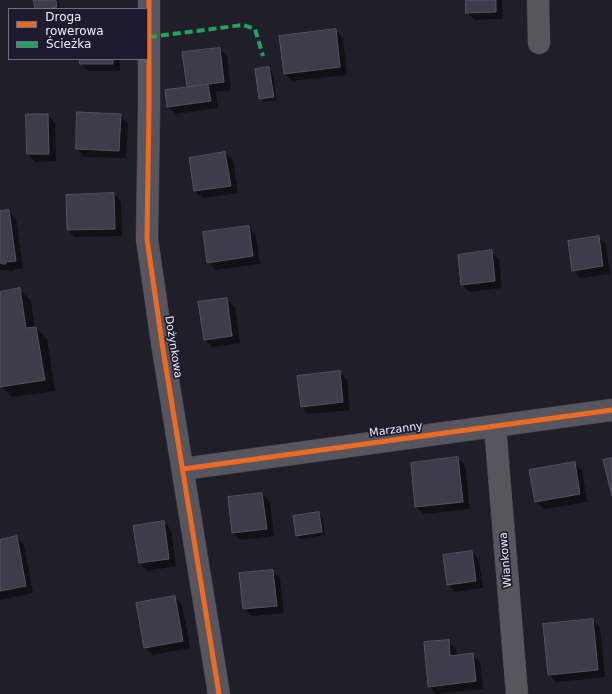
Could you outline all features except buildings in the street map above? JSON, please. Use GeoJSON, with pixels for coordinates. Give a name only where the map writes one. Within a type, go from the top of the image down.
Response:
{"type":"FeatureCollection","features":[{"type":"Feature","properties":{"kind":"street","name":"Dożynkowa"},"geometry":{"type":"LineString","coordinates":[[149,0],[148,239],[162,343],[219,694]]}},
{"type":"Feature","properties":{"kind":"street"},"geometry":{"type":"LineString","coordinates":[[538,0],[539,44]]}},
{"type":"Feature","properties":{"kind":"street","name":"Marzanny"},"geometry":{"type":"LineString","coordinates":[[183,469],[612,410]]}},
{"type":"Feature","properties":{"kind":"street","name":"Wiankowa"},"geometry":{"type":"LineString","coordinates":[[495,426],[518,694]]}},
{"type":"Feature","properties":{"kind":"marked path"},"geometry":{"type":"LineString","coordinates":[[149,37],[243,25],[255,29],[263,56]]}},
{"type":"Feature","properties":{"kind":"cycle path"},"geometry":{"type":"LineString","coordinates":[[149,0],[147,239],[162,343],[219,694]]}},
{"type":"Feature","properties":{"kind":"cycle path"},"geometry":{"type":"LineString","coordinates":[[183,469],[612,410]]}}]}
